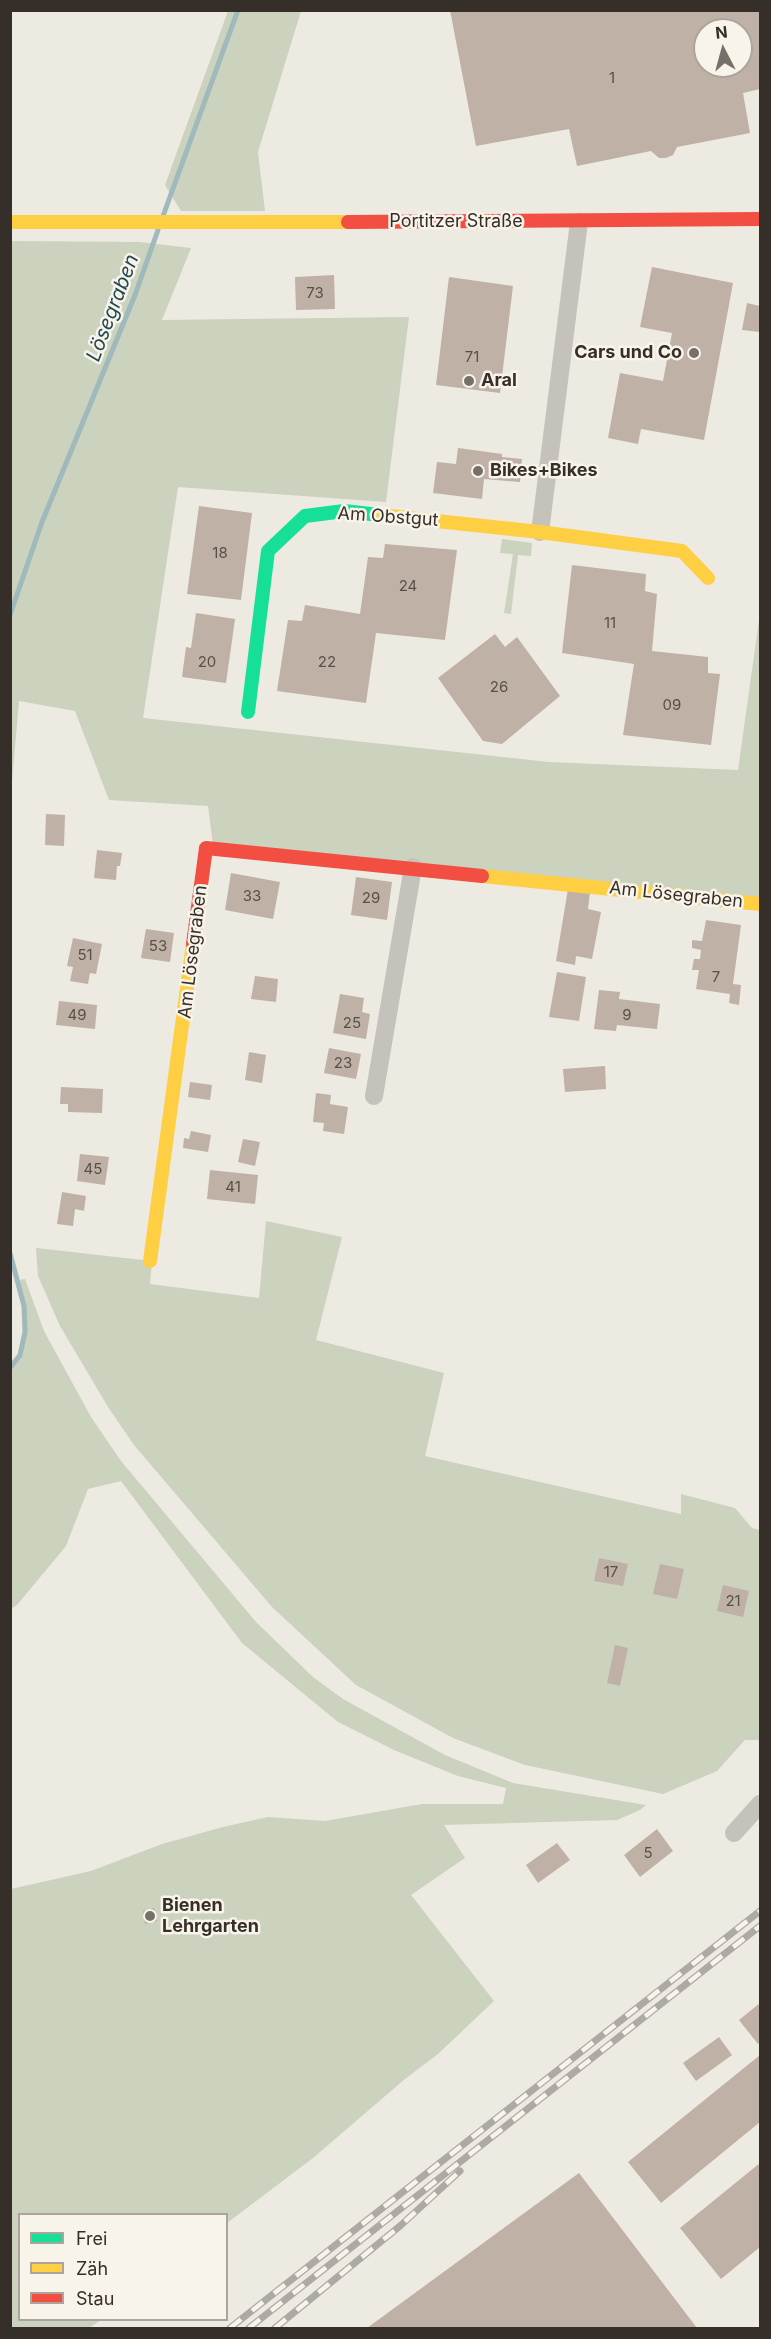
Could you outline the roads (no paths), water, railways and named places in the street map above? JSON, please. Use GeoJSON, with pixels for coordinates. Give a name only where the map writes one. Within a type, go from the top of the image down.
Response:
{"type":"FeatureCollection","features":[{"type":"Feature","properties":{"kind":"street","name":"Portitzer Straße"},"geometry":{"type":"LineString","coordinates":[[10,222],[579,222],[760,219]]}},
{"type":"Feature","properties":{"kind":"street"},"geometry":{"type":"LineString","coordinates":[[540,532],[579,222]]}},
{"type":"Feature","properties":{"kind":"street","name":"Am Obstgut"},"geometry":{"type":"LineString","coordinates":[[248,712],[268,551],[305,516],[344,511],[540,532],[682,551],[708,578]]}},
{"type":"Feature","properties":{"kind":"street","name":"Am Lösegraben"},"geometry":{"type":"LineString","coordinates":[[150,1261],[165,1214],[206,848],[413,867],[760,904]]}},
{"type":"Feature","properties":{"kind":"street"},"geometry":{"type":"LineString","coordinates":[[374,1096],[413,867]]}},
{"type":"Feature","properties":{"kind":"street"},"geometry":{"type":"LineString","coordinates":[[734,1833],[760,1804]]}},
{"type":"Feature","properties":{"kind":"waterway","name":"Lösegraben"},"geometry":{"type":"LineString","coordinates":[[163,216],[238,10]]}},
{"type":"Feature","properties":{"kind":"waterway","name":"Lösegraben"},"geometry":{"type":"LineString","coordinates":[[10,615],[42,522],[135,295],[158,230]]}},
{"type":"Feature","properties":{"kind":"waterway","name":"Lösegraben"},"geometry":{"type":"LineString","coordinates":[[10,1253],[24,1306],[25,1332],[20,1355],[10,1368]]}},
{"type":"Feature","properties":{"kind":"railway"},"geometry":{"type":"LineString","coordinates":[[230,2328],[760,1911]]}},
{"type":"Feature","properties":{"kind":"railway"},"geometry":{"type":"LineString","coordinates":[[249,2328],[760,1926]]}},
{"type":"Feature","properties":{"kind":"railway"},"geometry":{"type":"LineString","coordinates":[[275,2328],[400,2226],[460,2171]]}},
{"type":"Feature","properties":{"kind":"place","name":"Cars und Co"},"geometry":{"type":"Point","coordinates":[694,353]}},
{"type":"Feature","properties":{"kind":"place","name":"Aral"},"geometry":{"type":"Point","coordinates":[469,381]}},
{"type":"Feature","properties":{"kind":"place","name":"Bikes+Bikes"},"geometry":{"type":"Point","coordinates":[478,471]}},
{"type":"Feature","properties":{"kind":"place","name":"Bienen Lehrgarten"},"geometry":{"type":"Point","coordinates":[150,1916]}}]}
